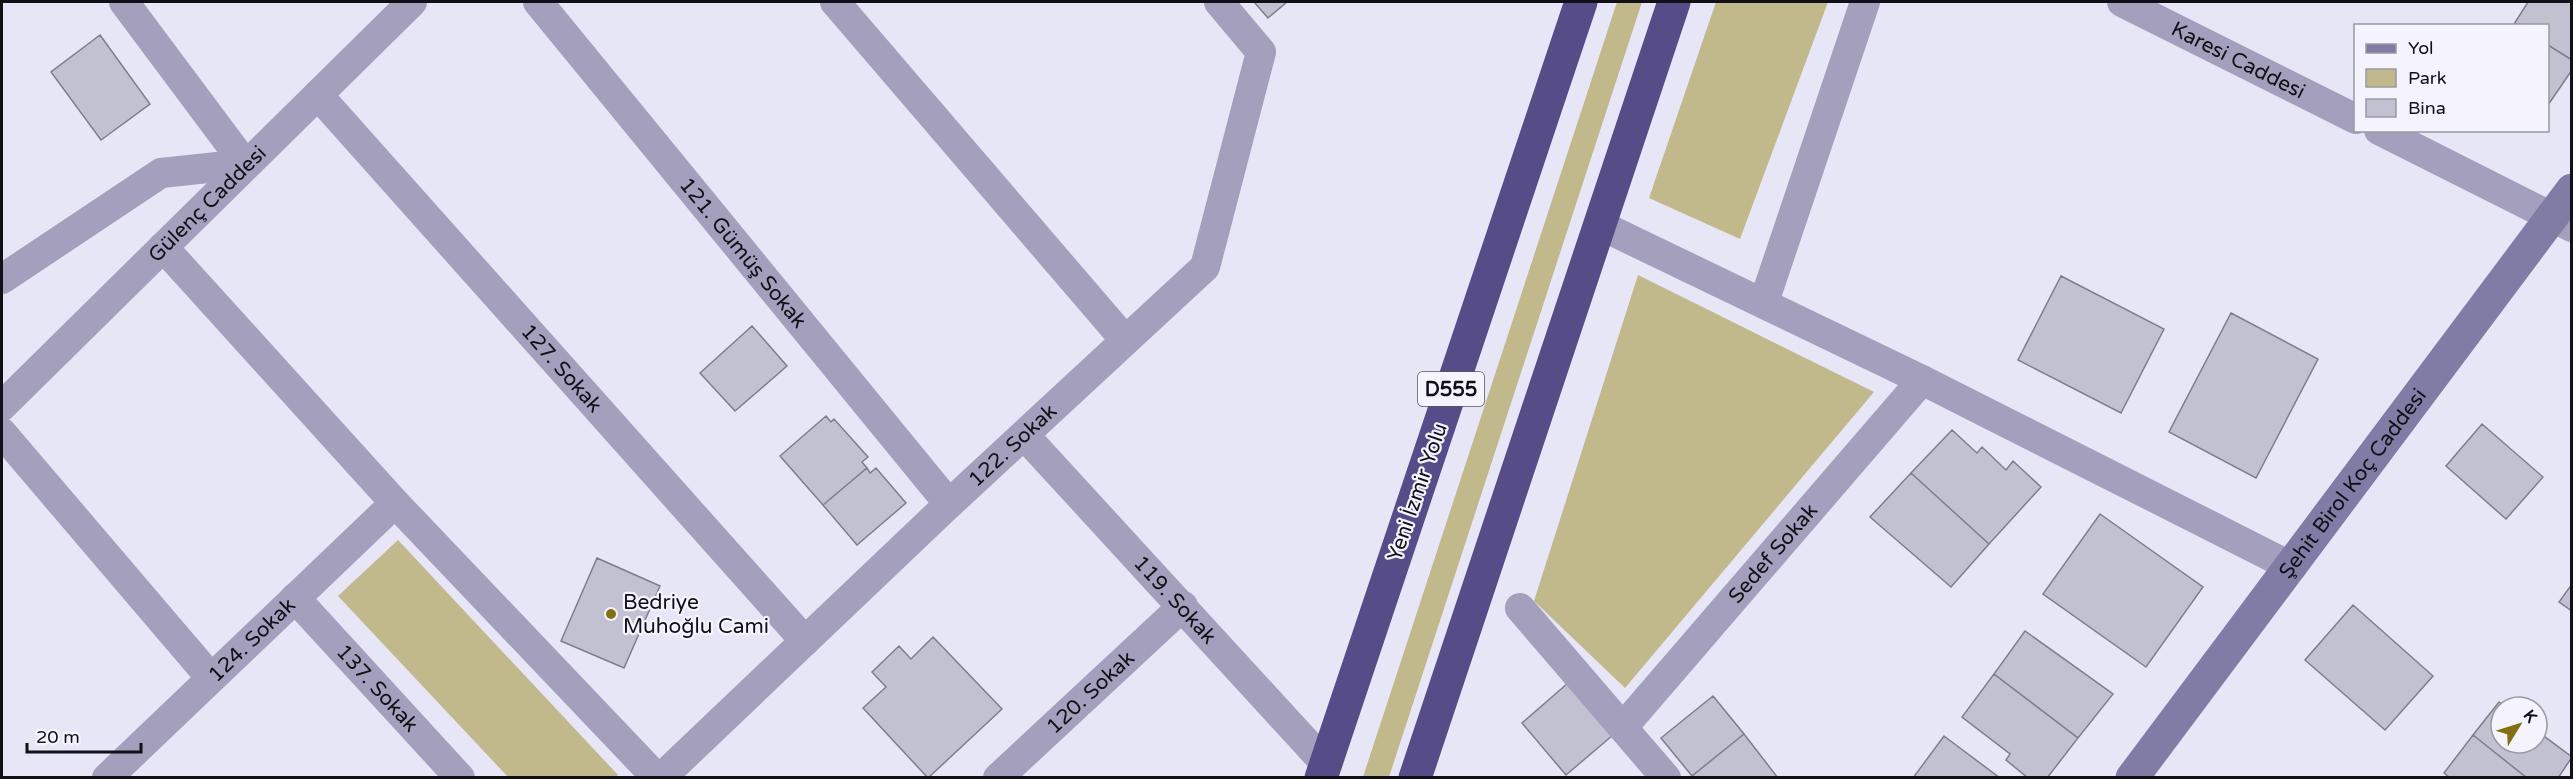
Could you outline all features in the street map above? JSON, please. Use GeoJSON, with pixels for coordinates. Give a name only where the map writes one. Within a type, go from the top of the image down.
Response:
{"type":"FeatureCollection","features":[{"type":"Feature","properties":{"kind":"highway","name":"Yeni İzmir Yolu"},"geometry":{"type":"LineString","coordinates":[[1323,770],[1581,2]]}},
{"type":"Feature","properties":{"kind":"highway"},"geometry":{"type":"LineString","coordinates":[[1415,777],[1674,2]]}},
{"type":"Feature","properties":{"kind":"main road","name":"Şehit Birol Koç Caddesi"},"geometry":{"type":"LineString","coordinates":[[2138,775],[2292,567],[2561,222],[2571,190]]}},
{"type":"Feature","properties":{"kind":"street"},"geometry":{"type":"LineString","coordinates":[[124,2],[245,164]]}},
{"type":"Feature","properties":{"kind":"street","name":"Gülenç Caddesi"},"geometry":{"type":"LineString","coordinates":[[2,406],[245,164],[412,2]]}},
{"type":"Feature","properties":{"kind":"street","name":"121. Gümüş Sokak"},"geometry":{"type":"LineString","coordinates":[[538,2],[949,504]]}},
{"type":"Feature","properties":{"kind":"street"},"geometry":{"type":"LineString","coordinates":[[836,2],[1125,340]]}},
{"type":"Feature","properties":{"kind":"street","name":"122. Sokak"},"geometry":{"type":"LineString","coordinates":[[662,777],[949,504],[1205,267],[1261,52],[1219,2]]}},
{"type":"Feature","properties":{"kind":"street"},"geometry":{"type":"LineString","coordinates":[[1764,302],[1865,2]]}},
{"type":"Feature","properties":{"kind":"street","name":"Karesi Caddesi"},"geometry":{"type":"LineString","coordinates":[[2122,2],[2354,118]]}},
{"type":"Feature","properties":{"kind":"street","name":"127. Sokak"},"geometry":{"type":"LineString","coordinates":[[318,95],[805,641]]}},
{"type":"Feature","properties":{"kind":"street"},"geometry":{"type":"LineString","coordinates":[[2383,132],[2561,222]]}},
{"type":"Feature","properties":{"kind":"street"},"geometry":{"type":"LineString","coordinates":[[2,279],[161,173],[245,164]]}},
{"type":"Feature","properties":{"kind":"street"},"geometry":{"type":"LineString","coordinates":[[1600,225],[1922,380],[2292,567]]}},
{"type":"Feature","properties":{"kind":"street"},"geometry":{"type":"LineString","coordinates":[[164,247],[395,502],[657,777]]}},
{"type":"Feature","properties":{"kind":"street","name":"Sedef Sokak"},"geometry":{"type":"LineString","coordinates":[[1624,726],[1922,380]]}},
{"type":"Feature","properties":{"kind":"street"},"geometry":{"type":"LineString","coordinates":[[2,433],[211,678]]}},
{"type":"Feature","properties":{"kind":"street","name":"119. Sokak"},"geometry":{"type":"LineString","coordinates":[[1024,436],[1183,606],[1323,770]]}},
{"type":"Feature","properties":{"kind":"street","name":"124. Sokak"},"geometry":{"type":"LineString","coordinates":[[107,777],[395,502]]}},
{"type":"Feature","properties":{"kind":"street","name":"137. Sokak"},"geometry":{"type":"LineString","coordinates":[[296,598],[460,777]]}},
{"type":"Feature","properties":{"kind":"street","name":"120. Sokak"},"geometry":{"type":"LineString","coordinates":[[998,777],[1183,606]]}},
{"type":"Feature","properties":{"kind":"street"},"geometry":{"type":"LineString","coordinates":[[1520,608],[1666,777]]}},
{"type":"Feature","properties":{"kind":"green space"},"geometry":{"type":"Polygon","coordinates":[[[1617,2],[1642,2],[1389,777],[1363,777],[1617,2]]]}},
{"type":"Feature","properties":{"kind":"green space"},"geometry":{"type":"Polygon","coordinates":[[[1716,2],[1828,2],[1740,239],[1649,198],[1716,2]]]}},
{"type":"Feature","properties":{"kind":"green space"},"geometry":{"type":"Polygon","coordinates":[[[1638,275],[1874,392],[1625,688],[1534,601],[1638,275]]]}},
{"type":"Feature","properties":{"kind":"green space"},"geometry":{"type":"Polygon","coordinates":[[[398,540],[618,775],[615,777],[508,777],[338,596],[398,540]]]}},
{"type":"Feature","properties":{"kind":"building"},"geometry":{"type":"Polygon","coordinates":[[[1254,2],[1287,2],[1268,18],[1254,2]]]}},
{"type":"Feature","properties":{"kind":"building"},"geometry":{"type":"Polygon","coordinates":[[[2528,2],[2572,2],[2572,60],[2549,46],[2549,24],[2514,24],[2528,2]]]}},
{"type":"Feature","properties":{"kind":"building"},"geometry":{"type":"Polygon","coordinates":[[[100,35],[150,104],[101,140],[51,72],[100,35]]]}},
{"type":"Feature","properties":{"kind":"building"},"geometry":{"type":"Polygon","coordinates":[[[2549,46],[2572,60],[2572,70],[2549,104],[2549,46]]]}},
{"type":"Feature","properties":{"kind":"building"},"geometry":{"type":"Polygon","coordinates":[[[2061,276],[2164,329],[2121,413],[2018,360],[2061,276]]]}},
{"type":"Feature","properties":{"kind":"building"},"geometry":{"type":"Polygon","coordinates":[[[2231,313],[2318,359],[2256,478],[2169,432],[2231,313]]]}},
{"type":"Feature","properties":{"kind":"building"},"geometry":{"type":"Polygon","coordinates":[[[752,326],[787,366],[735,411],[700,373],[752,326]]]}},
{"type":"Feature","properties":{"kind":"building"},"geometry":{"type":"Polygon","coordinates":[[[826,416],[831,422],[834,419],[868,457],[862,462],[867,468],[823,505],[780,456],[826,416]]]}},
{"type":"Feature","properties":{"kind":"building"},"geometry":{"type":"Polygon","coordinates":[[[2482,424],[2543,477],[2506,519],[2446,466],[2482,424]]]}},
{"type":"Feature","properties":{"kind":"building"},"geometry":{"type":"Polygon","coordinates":[[[1952,430],[1977,453],[1982,447],[2006,470],[2013,461],[2041,487],[1989,544],[1911,473],[1952,430]]]}},
{"type":"Feature","properties":{"kind":"building"},"geometry":{"type":"Polygon","coordinates":[[[867,468],[870,473],[876,468],[906,503],[857,545],[823,505],[867,468]]]}},
{"type":"Feature","properties":{"kind":"building"},"geometry":{"type":"Polygon","coordinates":[[[1911,473],[1989,544],[1951,587],[1870,517],[1911,473]]]}},
{"type":"Feature","properties":{"kind":"building"},"geometry":{"type":"Polygon","coordinates":[[[2100,514],[2203,587],[2146,667],[2043,594],[2100,514]]]}},
{"type":"Feature","properties":{"kind":"building","name":"Bedriye Muhoğlu Cami"},"geometry":{"type":"Polygon","coordinates":[[[597,558],[660,586],[624,668],[561,641],[597,558]]]}},
{"type":"Feature","properties":{"kind":"building"},"geometry":{"type":"Polygon","coordinates":[[[2572,584],[2572,611],[2559,602],[2572,584]]]}},
{"type":"Feature","properties":{"kind":"building"},"geometry":{"type":"Polygon","coordinates":[[[2353,605],[2433,676],[2385,730],[2305,660],[2353,605]]]}},
{"type":"Feature","properties":{"kind":"building"},"geometry":{"type":"Polygon","coordinates":[[[2025,631],[2113,694],[2078,738],[1994,674],[2025,631]]]}},
{"type":"Feature","properties":{"kind":"building"},"geometry":{"type":"Polygon","coordinates":[[[933,637],[1002,709],[928,778],[863,708],[886,687],[872,672],[899,646],[911,659],[933,637]]]}},
{"type":"Feature","properties":{"kind":"building"},"geometry":{"type":"Polygon","coordinates":[[[1994,674],[2078,738],[2047,778],[2028,778],[2006,760],[2010,754],[1962,717],[1994,674]]]}},
{"type":"Feature","properties":{"kind":"building"},"geometry":{"type":"Polygon","coordinates":[[[1568,683],[1613,735],[1566,775],[1522,723],[1568,683]]]}},
{"type":"Feature","properties":{"kind":"building"},"geometry":{"type":"Polygon","coordinates":[[[1713,696],[1744,734],[1692,776],[1661,738],[1713,696]]]}},
{"type":"Feature","properties":{"kind":"building"},"geometry":{"type":"Polygon","coordinates":[[[2489,715],[2489,748],[2473,735],[2489,715]]]}},
{"type":"Feature","properties":{"kind":"building"},"geometry":{"type":"Polygon","coordinates":[[[1744,734],[1778,778],[1693,778],[1692,776],[1744,734]]]}},
{"type":"Feature","properties":{"kind":"building"},"geometry":{"type":"Polygon","coordinates":[[[2473,735],[2489,748],[2489,755],[2498,755],[2527,778],[2450,778],[2444,773],[2473,735]]]}},
{"type":"Feature","properties":{"kind":"building"},"geometry":{"type":"Polygon","coordinates":[[[1944,736],[2000,778],[1913,778],[1944,736]]]}},
{"type":"Feature","properties":{"kind":"building"},"geometry":{"type":"Polygon","coordinates":[[[2549,740],[2572,757],[2558,778],[2527,778],[2498,755],[2549,755],[2549,740]]]}},
{"type":"Feature","properties":{"kind":"place","name":"Bedriye Muhoğlu Cami"},"geometry":{"type":"Point","coordinates":[611,614]}}]}
